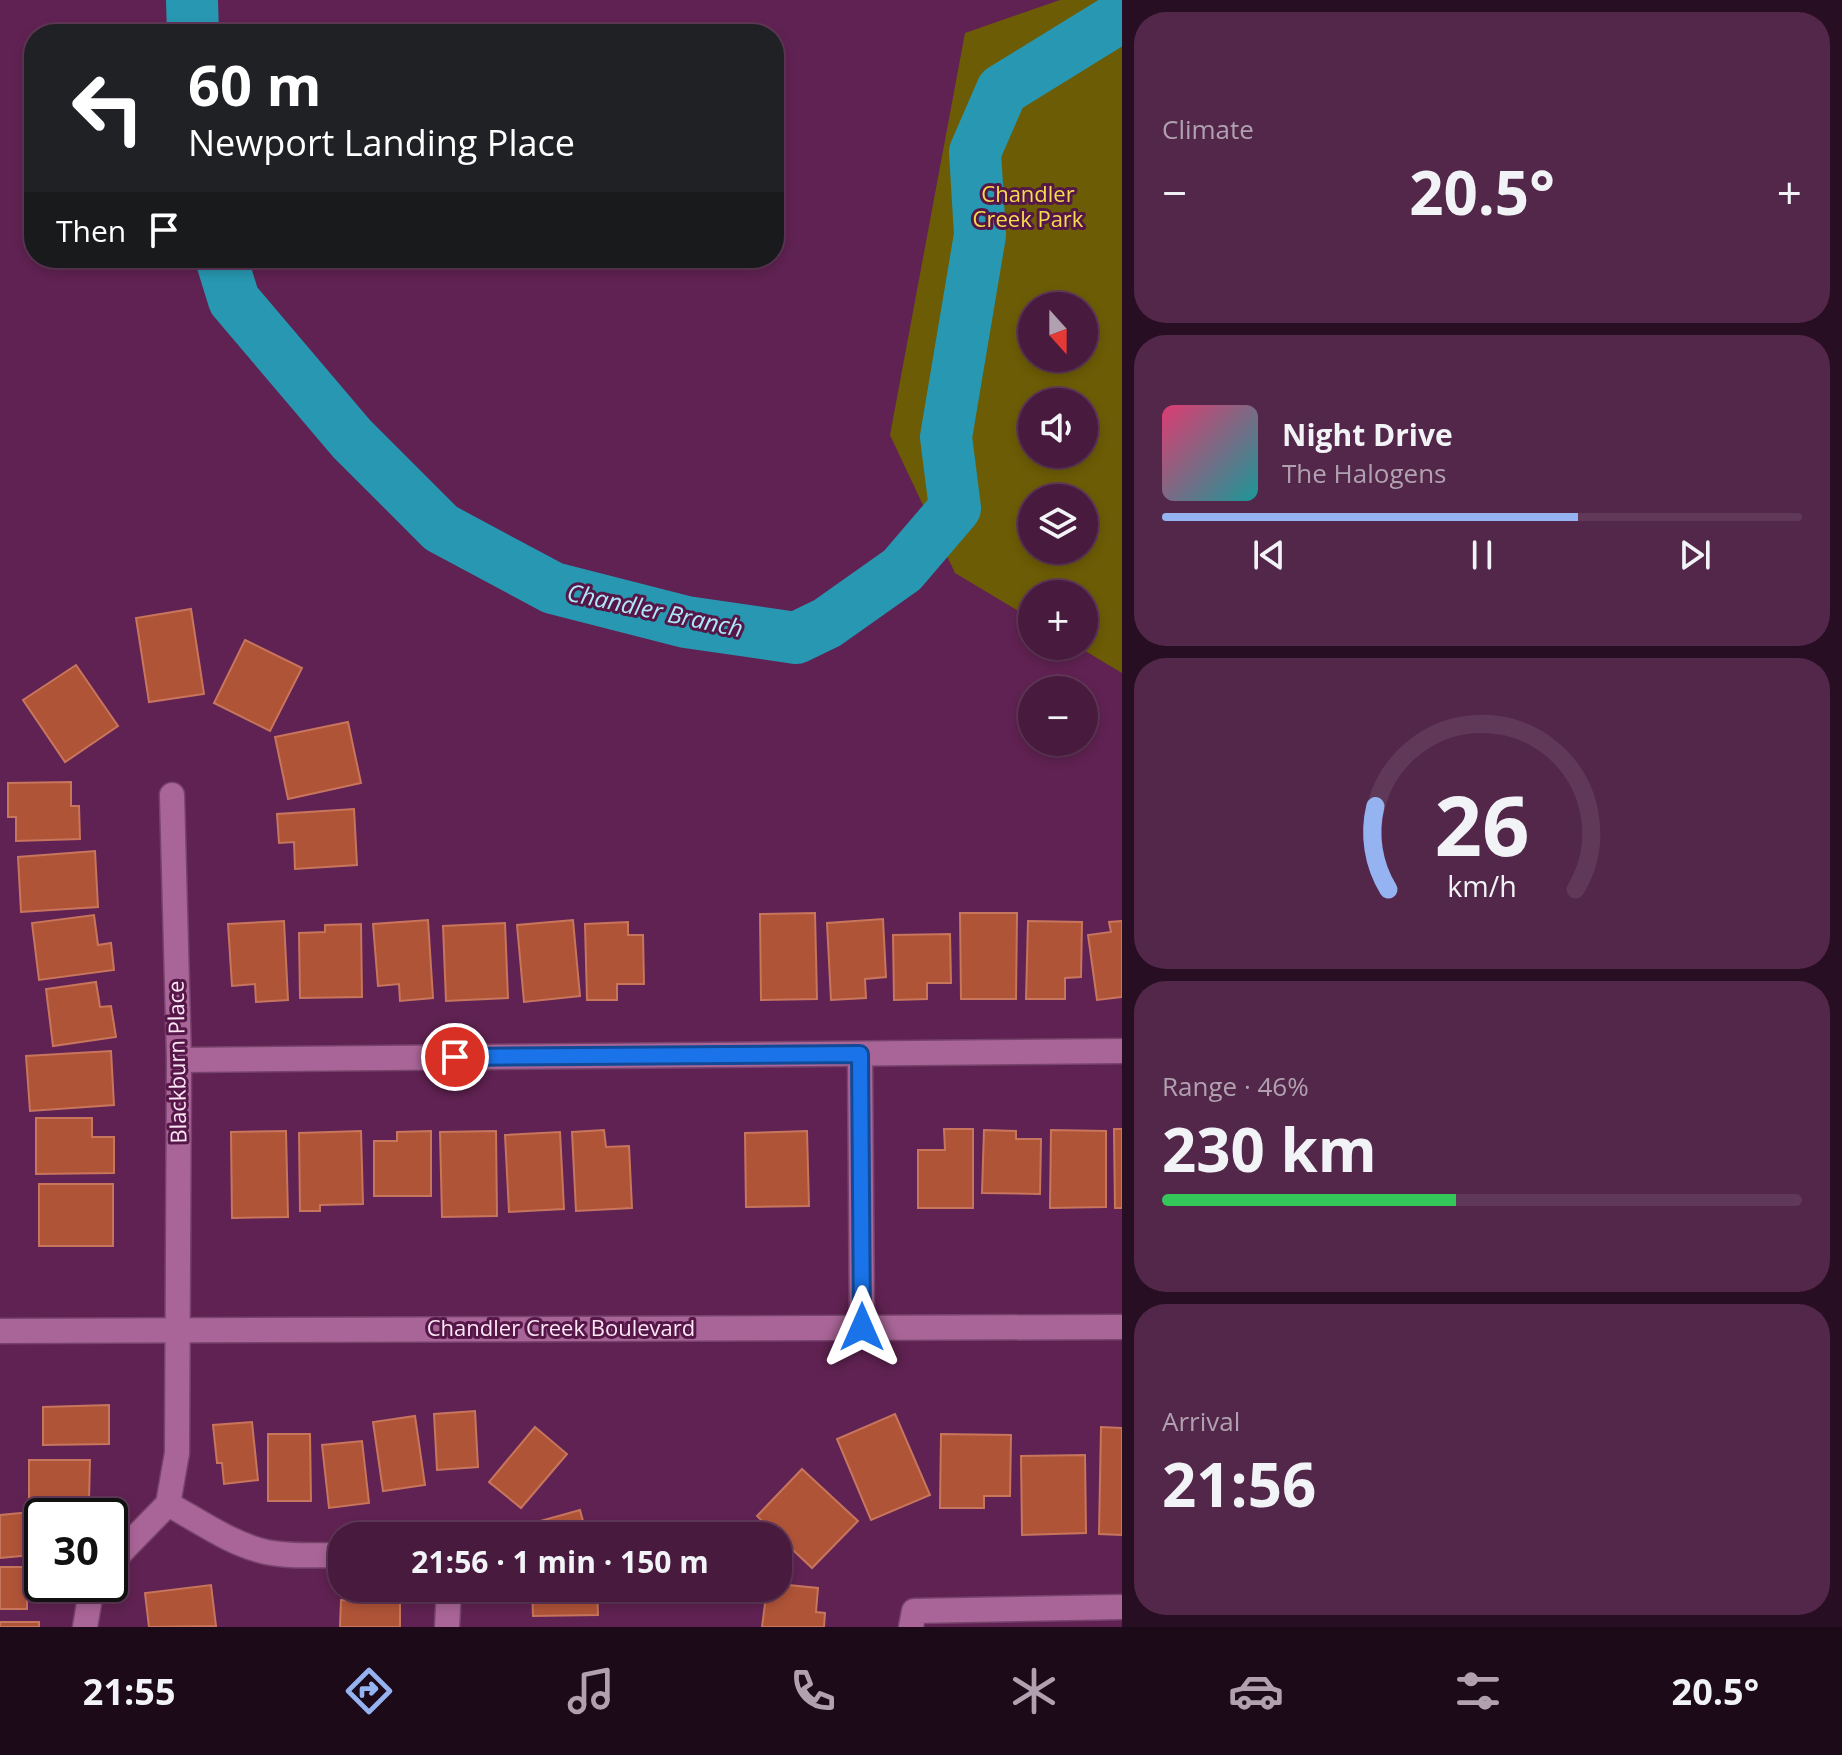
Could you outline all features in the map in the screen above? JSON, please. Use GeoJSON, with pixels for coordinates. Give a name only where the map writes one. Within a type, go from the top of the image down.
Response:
{"type":"FeatureCollection","features":[{"type":"Feature","properties":{"kind":"street","name":"Blackburn Place"},"geometry":{"type":"LineString","coordinates":[[168,1504],[177,1453],[179,1330],[179,1060],[172,795]]}},
{"type":"Feature","properties":{"kind":"street"},"geometry":{"type":"LineString","coordinates":[[179,1060],[1122,1051]]}},
{"type":"Feature","properties":{"kind":"street"},"geometry":{"type":"LineString","coordinates":[[860,1054],[862,1327]]}},
{"type":"Feature","properties":{"kind":"street","name":"Chandler Creek Boulevard"},"geometry":{"type":"LineString","coordinates":[[0,1331],[1122,1327]]}},
{"type":"Feature","properties":{"kind":"street"},"geometry":{"type":"LineString","coordinates":[[128,1545],[168,1504],[236,1541],[262,1551],[289,1556],[328,1555]]}},
{"type":"Feature","properties":{"kind":"street"},"geometry":{"type":"LineString","coordinates":[[85,1627],[89,1602]]}},
{"type":"Feature","properties":{"kind":"street"},"geometry":{"type":"LineString","coordinates":[[447,1627],[448,1602]]}},
{"type":"Feature","properties":{"kind":"street"},"geometry":{"type":"LineString","coordinates":[[911,1627],[914,1611],[1122,1607]]}},
{"type":"Feature","properties":{"kind":"green space","name":"Chandler Creek Park"},"geometry":{"type":"Polygon","coordinates":[[[1060,0],[1122,0],[1122,673],[1098,659],[1098,580],[1018,580],[1018,611],[955,573],[890,435],[965,33],[1060,0]]]}},
{"type":"Feature","properties":{"kind":"building"},"geometry":{"type":"Polygon","coordinates":[[[191,609],[204,694],[149,702],[136,618],[191,609]]]}},
{"type":"Feature","properties":{"kind":"building"},"geometry":{"type":"Polygon","coordinates":[[[245,640],[302,668],[270,731],[214,703],[245,640]]]}},
{"type":"Feature","properties":{"kind":"building"},"geometry":{"type":"Polygon","coordinates":[[[76,665],[118,726],[65,762],[23,700],[76,665]]]}},
{"type":"Feature","properties":{"kind":"building"},"geometry":{"type":"Polygon","coordinates":[[[348,722],[361,783],[288,799],[275,737],[348,722]]]}},
{"type":"Feature","properties":{"kind":"building"},"geometry":{"type":"Polygon","coordinates":[[[71,782],[71,806],[79,806],[80,839],[16,841],[16,817],[8,817],[8,783],[71,782]]]}},
{"type":"Feature","properties":{"kind":"building"},"geometry":{"type":"Polygon","coordinates":[[[354,809],[357,865],[295,869],[294,842],[279,843],[277,814],[354,809]]]}},
{"type":"Feature","properties":{"kind":"building"},"geometry":{"type":"Polygon","coordinates":[[[95,851],[98,907],[21,912],[18,857],[95,851]]]}},
{"type":"Feature","properties":{"kind":"building"},"geometry":{"type":"Polygon","coordinates":[[[815,913],[817,999],[761,1000],[760,914],[815,913]]]}},
{"type":"Feature","properties":{"kind":"building"},"geometry":{"type":"Polygon","coordinates":[[[960,913],[1017,913],[1016,999],[961,999],[960,913]]]}},
{"type":"Feature","properties":{"kind":"building"},"geometry":{"type":"Polygon","coordinates":[[[94,915],[98,945],[111,943],[114,970],[39,980],[32,923],[94,915]]]}},
{"type":"Feature","properties":{"kind":"building"},"geometry":{"type":"Polygon","coordinates":[[[883,919],[886,977],[865,979],[866,998],[831,1000],[827,923],[883,919]]]}},
{"type":"Feature","properties":{"kind":"building"},"geometry":{"type":"Polygon","coordinates":[[[428,920],[433,998],[400,1001],[399,984],[378,986],[373,924],[428,920]]]}},
{"type":"Feature","properties":{"kind":"building"},"geometry":{"type":"Polygon","coordinates":[[[573,920],[580,996],[524,1002],[517,925],[573,920]]]}},
{"type":"Feature","properties":{"kind":"building"},"geometry":{"type":"Polygon","coordinates":[[[284,921],[288,1000],[256,1002],[255,984],[232,986],[228,924],[284,921]]]}},
{"type":"Feature","properties":{"kind":"building"},"geometry":{"type":"Polygon","coordinates":[[[1028,921],[1082,922],[1081,977],[1065,978],[1065,999],[1026,999],[1028,921]]]}},
{"type":"Feature","properties":{"kind":"building"},"geometry":{"type":"Polygon","coordinates":[[[1122,921],[1122,997],[1097,1000],[1088,935],[1111,932],[1109,922],[1122,921]]]}},
{"type":"Feature","properties":{"kind":"building"},"geometry":{"type":"Polygon","coordinates":[[[628,922],[628,935],[643,935],[644,984],[617,984],[617,1000],[587,1000],[585,924],[628,922]]]}},
{"type":"Feature","properties":{"kind":"building"},"geometry":{"type":"Polygon","coordinates":[[[505,923],[508,998],[446,1001],[443,926],[505,923]]]}},
{"type":"Feature","properties":{"kind":"building"},"geometry":{"type":"Polygon","coordinates":[[[361,924],[362,997],[300,998],[299,933],[325,932],[325,925],[361,924]]]}},
{"type":"Feature","properties":{"kind":"building"},"geometry":{"type":"Polygon","coordinates":[[[950,934],[951,983],[927,983],[927,999],[894,1000],[893,935],[950,934]]]}},
{"type":"Feature","properties":{"kind":"building"},"geometry":{"type":"Polygon","coordinates":[[[96,982],[100,1007],[111,1006],[116,1037],[53,1046],[46,989],[96,982]]]}},
{"type":"Feature","properties":{"kind":"building"},"geometry":{"type":"Polygon","coordinates":[[[111,1051],[114,1105],[30,1111],[26,1056],[111,1051]]]}},
{"type":"Feature","properties":{"kind":"building"},"geometry":{"type":"Polygon","coordinates":[[[36,1118],[92,1118],[92,1137],[114,1137],[114,1173],[36,1174],[36,1118]]]}},
{"type":"Feature","properties":{"kind":"building"},"geometry":{"type":"Polygon","coordinates":[[[944,1129],[973,1129],[973,1208],[918,1208],[918,1150],[945,1150],[944,1129]]]}},
{"type":"Feature","properties":{"kind":"building"},"geometry":{"type":"Polygon","coordinates":[[[1114,1129],[1122,1129],[1122,1208],[1115,1208],[1114,1129]]]}},
{"type":"Feature","properties":{"kind":"building"},"geometry":{"type":"Polygon","coordinates":[[[604,1130],[606,1147],[629,1146],[632,1208],[576,1211],[572,1132],[604,1130]]]}},
{"type":"Feature","properties":{"kind":"building"},"geometry":{"type":"Polygon","coordinates":[[[984,1130],[1016,1131],[1016,1139],[1041,1139],[1040,1194],[982,1193],[984,1130]]]}},
{"type":"Feature","properties":{"kind":"building"},"geometry":{"type":"Polygon","coordinates":[[[1051,1130],[1106,1131],[1106,1207],[1050,1208],[1051,1130]]]}},
{"type":"Feature","properties":{"kind":"building"},"geometry":{"type":"Polygon","coordinates":[[[286,1131],[288,1217],[232,1218],[231,1132],[286,1131]]]}},
{"type":"Feature","properties":{"kind":"building"},"geometry":{"type":"Polygon","coordinates":[[[361,1131],[363,1204],[320,1205],[320,1211],[300,1211],[299,1133],[361,1131]]]}},
{"type":"Feature","properties":{"kind":"building"},"geometry":{"type":"Polygon","coordinates":[[[431,1131],[431,1196],[374,1196],[374,1141],[397,1141],[397,1132],[431,1131]]]}},
{"type":"Feature","properties":{"kind":"building"},"geometry":{"type":"Polygon","coordinates":[[[496,1131],[497,1216],[442,1217],[440,1132],[496,1131]]]}},
{"type":"Feature","properties":{"kind":"building"},"geometry":{"type":"Polygon","coordinates":[[[807,1131],[809,1206],[746,1207],[745,1133],[807,1131]]]}},
{"type":"Feature","properties":{"kind":"building"},"geometry":{"type":"Polygon","coordinates":[[[560,1132],[564,1209],[509,1212],[505,1135],[560,1132]]]}},
{"type":"Feature","properties":{"kind":"building"},"geometry":{"type":"Polygon","coordinates":[[[39,1184],[113,1184],[113,1246],[39,1246],[39,1184]]]}},
{"type":"Feature","properties":{"kind":"building"},"geometry":{"type":"Polygon","coordinates":[[[109,1405],[109,1444],[43,1445],[43,1407],[109,1405]]]}},
{"type":"Feature","properties":{"kind":"building"},"geometry":{"type":"Polygon","coordinates":[[[475,1411],[478,1467],[437,1470],[434,1414],[475,1411]]]}},
{"type":"Feature","properties":{"kind":"building"},"geometry":{"type":"Polygon","coordinates":[[[895,1414],[930,1495],[871,1520],[837,1439],[895,1414]]]}},
{"type":"Feature","properties":{"kind":"building"},"geometry":{"type":"Polygon","coordinates":[[[415,1416],[425,1485],[383,1491],[373,1422],[415,1416]]]}},
{"type":"Feature","properties":{"kind":"building"},"geometry":{"type":"Polygon","coordinates":[[[252,1422],[258,1480],[224,1484],[222,1463],[217,1463],[213,1425],[252,1422]]]}},
{"type":"Feature","properties":{"kind":"building"},"geometry":{"type":"Polygon","coordinates":[[[535,1427],[567,1454],[521,1508],[489,1482],[535,1427]]]}},
{"type":"Feature","properties":{"kind":"building"},"geometry":{"type":"Polygon","coordinates":[[[1101,1427],[1122,1428],[1122,1535],[1099,1534],[1101,1427]]]}},
{"type":"Feature","properties":{"kind":"building"},"geometry":{"type":"Polygon","coordinates":[[[268,1434],[310,1434],[311,1501],[268,1501],[268,1434]]]}},
{"type":"Feature","properties":{"kind":"building"},"geometry":{"type":"Polygon","coordinates":[[[941,1434],[1011,1435],[1010,1496],[984,1496],[984,1508],[940,1508],[941,1434]]]}},
{"type":"Feature","properties":{"kind":"building"},"geometry":{"type":"Polygon","coordinates":[[[362,1441],[369,1503],[329,1508],[322,1445],[362,1441]]]}},
{"type":"Feature","properties":{"kind":"building"},"geometry":{"type":"Polygon","coordinates":[[[1085,1455],[1086,1533],[1022,1535],[1021,1456],[1085,1455]]]}},
{"type":"Feature","properties":{"kind":"building"},"geometry":{"type":"Polygon","coordinates":[[[29,1460],[90,1460],[89,1498],[29,1498],[29,1460]]]}},
{"type":"Feature","properties":{"kind":"building"},"geometry":{"type":"Polygon","coordinates":[[[802,1469],[858,1521],[812,1568],[792,1549],[792,1522],[763,1522],[757,1516],[802,1469]]]}},
{"type":"Feature","properties":{"kind":"building"},"geometry":{"type":"Polygon","coordinates":[[[580,1510],[583,1522],[537,1522],[580,1510]]]}},
{"type":"Feature","properties":{"kind":"building"},"geometry":{"type":"Polygon","coordinates":[[[24,1513],[24,1556],[0,1558],[0,1515],[24,1513]]]}},
{"type":"Feature","properties":{"kind":"building"},"geometry":{"type":"Polygon","coordinates":[[[0,1567],[24,1567],[24,1602],[27,1602],[27,1609],[0,1609],[0,1567]]]}},
{"type":"Feature","properties":{"kind":"building"},"geometry":{"type":"Polygon","coordinates":[[[211,1585],[216,1626],[149,1627],[145,1593],[211,1585]]]}},
{"type":"Feature","properties":{"kind":"building"},"geometry":{"type":"Polygon","coordinates":[[[792,1585],[818,1588],[816,1612],[825,1613],[824,1627],[762,1627],[765,1602],[792,1602],[792,1585]]]}},
{"type":"Feature","properties":{"kind":"building"},"geometry":{"type":"Polygon","coordinates":[[[341,1602],[400,1602],[400,1627],[340,1627],[341,1602]]]}},
{"type":"Feature","properties":{"kind":"building"},"geometry":{"type":"Polygon","coordinates":[[[532,1602],[598,1602],[598,1615],[533,1616],[532,1602]]]}},
{"type":"Feature","properties":{"kind":"building"},"geometry":{"type":"Polygon","coordinates":[[[0,1622],[39,1622],[39,1627],[0,1627],[0,1622]]]}},
{"type":"Feature","properties":{"kind":"waterway","name":"Chandler Branch"},"geometry":{"type":"LineString","coordinates":[[192,0],[193,24]]}},
{"type":"Feature","properties":{"kind":"waterway","name":"Chandler Branch"},"geometry":{"type":"LineString","coordinates":[[224,268],[234,300],[352,439],[441,528],[553,588],[686,622],[796,638],[827,623],[902,570],[955,508],[946,437],[980,235],[975,152],[1002,90],[1122,16]]}},
{"type":"Feature","properties":{"kind":"route"},"geometry":{"type":"LineString","coordinates":[[455,1057],[860,1054],[862,1327]]}}]}
